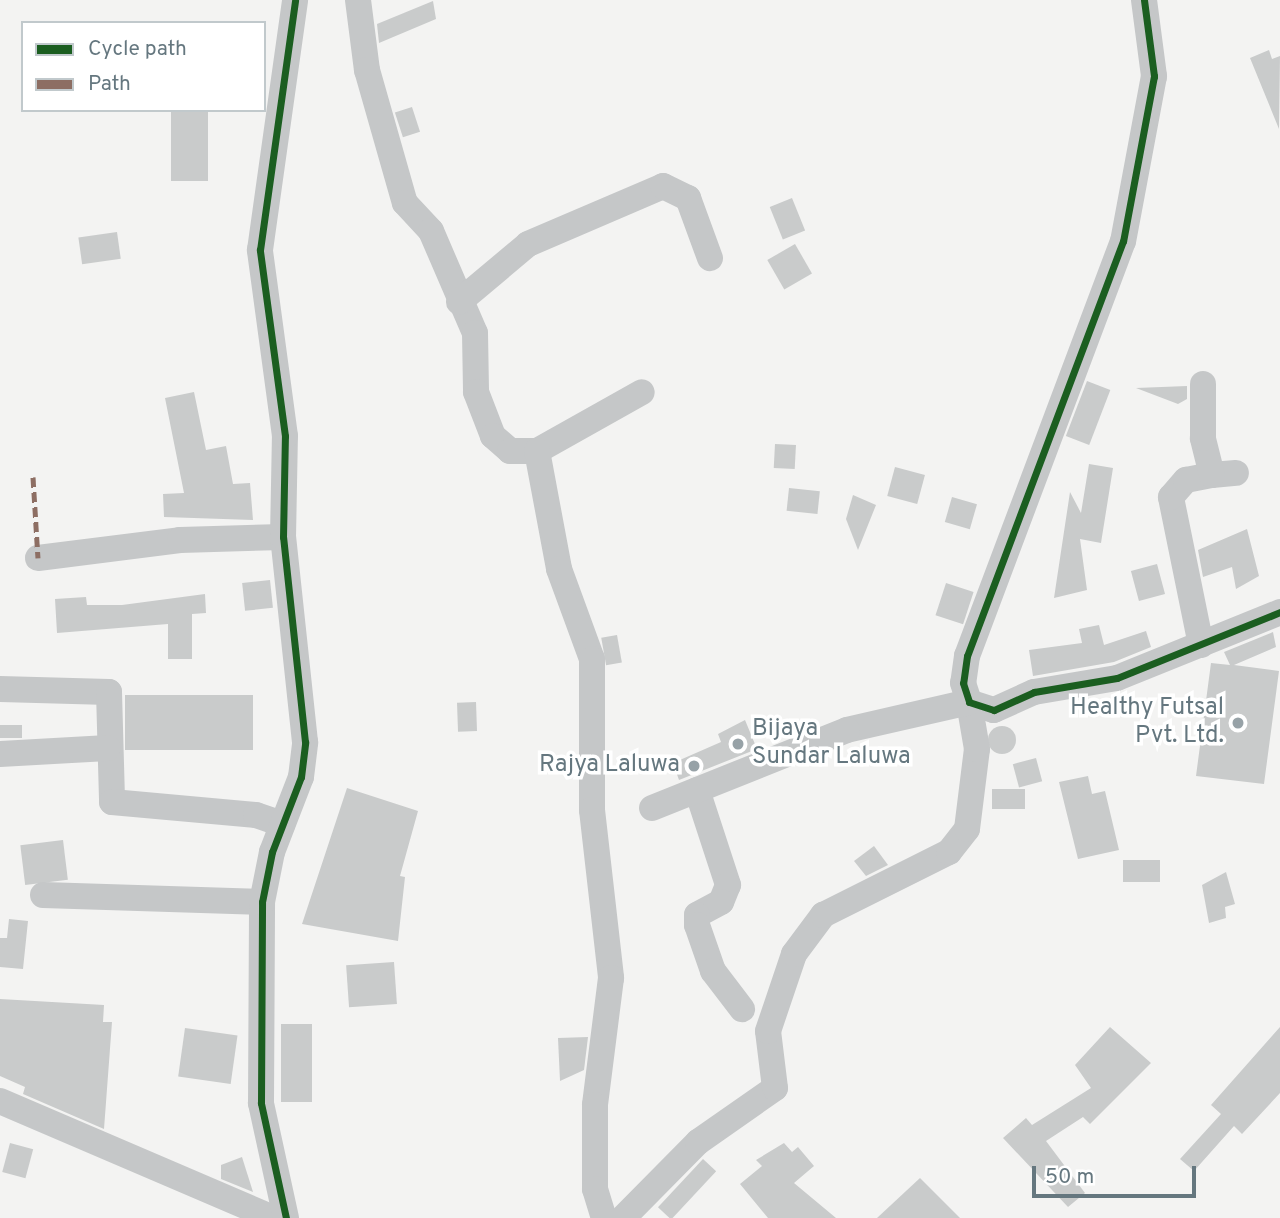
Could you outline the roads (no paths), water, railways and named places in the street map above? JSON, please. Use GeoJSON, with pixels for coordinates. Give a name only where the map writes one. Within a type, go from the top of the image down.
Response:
{"type":"FeatureCollection","features":[{"type":"Feature","properties":{"kind":"street"},"geometry":{"type":"LineString","coordinates":[[286,1218],[261,1103],[262,902],[282,824],[301,776],[305,742],[283,537],[285,436],[260,250],[295,0]]}},
{"type":"Feature","properties":{"kind":"street"},"geometry":{"type":"LineString","coordinates":[[358,0],[367,70],[405,202],[431,231],[459,302],[475,333],[477,392],[493,436],[510,451],[537,451],[642,392]]}},
{"type":"Feature","properties":{"kind":"street"},"geometry":{"type":"LineString","coordinates":[[623,1218],[698,1142],[775,1088],[768,1031],[794,954],[823,915],[949,852],[967,829],[977,749],[963,683],[967,656],[1123,242],[1154,76],[1144,0]]}},
{"type":"Feature","properties":{"kind":"street"},"geometry":{"type":"LineString","coordinates":[[459,302],[528,244],[663,186],[688,198],[710,258]]}},
{"type":"Feature","properties":{"kind":"street"},"geometry":{"type":"LineString","coordinates":[[1201,645],[1171,497],[1186,480],[1224,474],[1203,438],[1203,384]]}},
{"type":"Feature","properties":{"kind":"street"},"geometry":{"type":"LineString","coordinates":[[537,451],[559,569],[592,659],[592,810],[611,978],[594,1115],[595,1189],[604,1218]]}},
{"type":"Feature","properties":{"kind":"street"},"geometry":{"type":"LineString","coordinates":[[38,558],[180,540],[283,537]]}},
{"type":"Feature","properties":{"kind":"street"},"geometry":{"type":"LineString","coordinates":[[652,808],[847,730],[969,702],[994,710],[1034,692],[1116,678],[1280,612]]}},
{"type":"Feature","properties":{"kind":"street"},"geometry":{"type":"LineString","coordinates":[[0,690],[109,692],[108,748],[112,802],[245,814],[282,824]]}},
{"type":"Feature","properties":{"kind":"street"},"geometry":{"type":"LineString","coordinates":[[0,754],[108,748]]}},
{"type":"Feature","properties":{"kind":"street"},"geometry":{"type":"LineString","coordinates":[[697,790],[728,885],[720,902],[697,915],[697,925],[713,971],[742,1009]]}},
{"type":"Feature","properties":{"kind":"street"},"geometry":{"type":"LineString","coordinates":[[43,895],[262,902]]}},
{"type":"Feature","properties":{"kind":"street"},"geometry":{"type":"LineString","coordinates":[[0,1101],[273,1218]]}},
{"type":"Feature","properties":{"kind":"place","name":"Healthy Futsal Pvt. Ltd."},"geometry":{"type":"Point","coordinates":[1238,723]}},
{"type":"Feature","properties":{"kind":"place","name":"Bijaya Sundar Laluwa"},"geometry":{"type":"Point","coordinates":[738,744]}},
{"type":"Feature","properties":{"kind":"place","name":"Rajya Laluwa"},"geometry":{"type":"Point","coordinates":[694,766]}}]}
